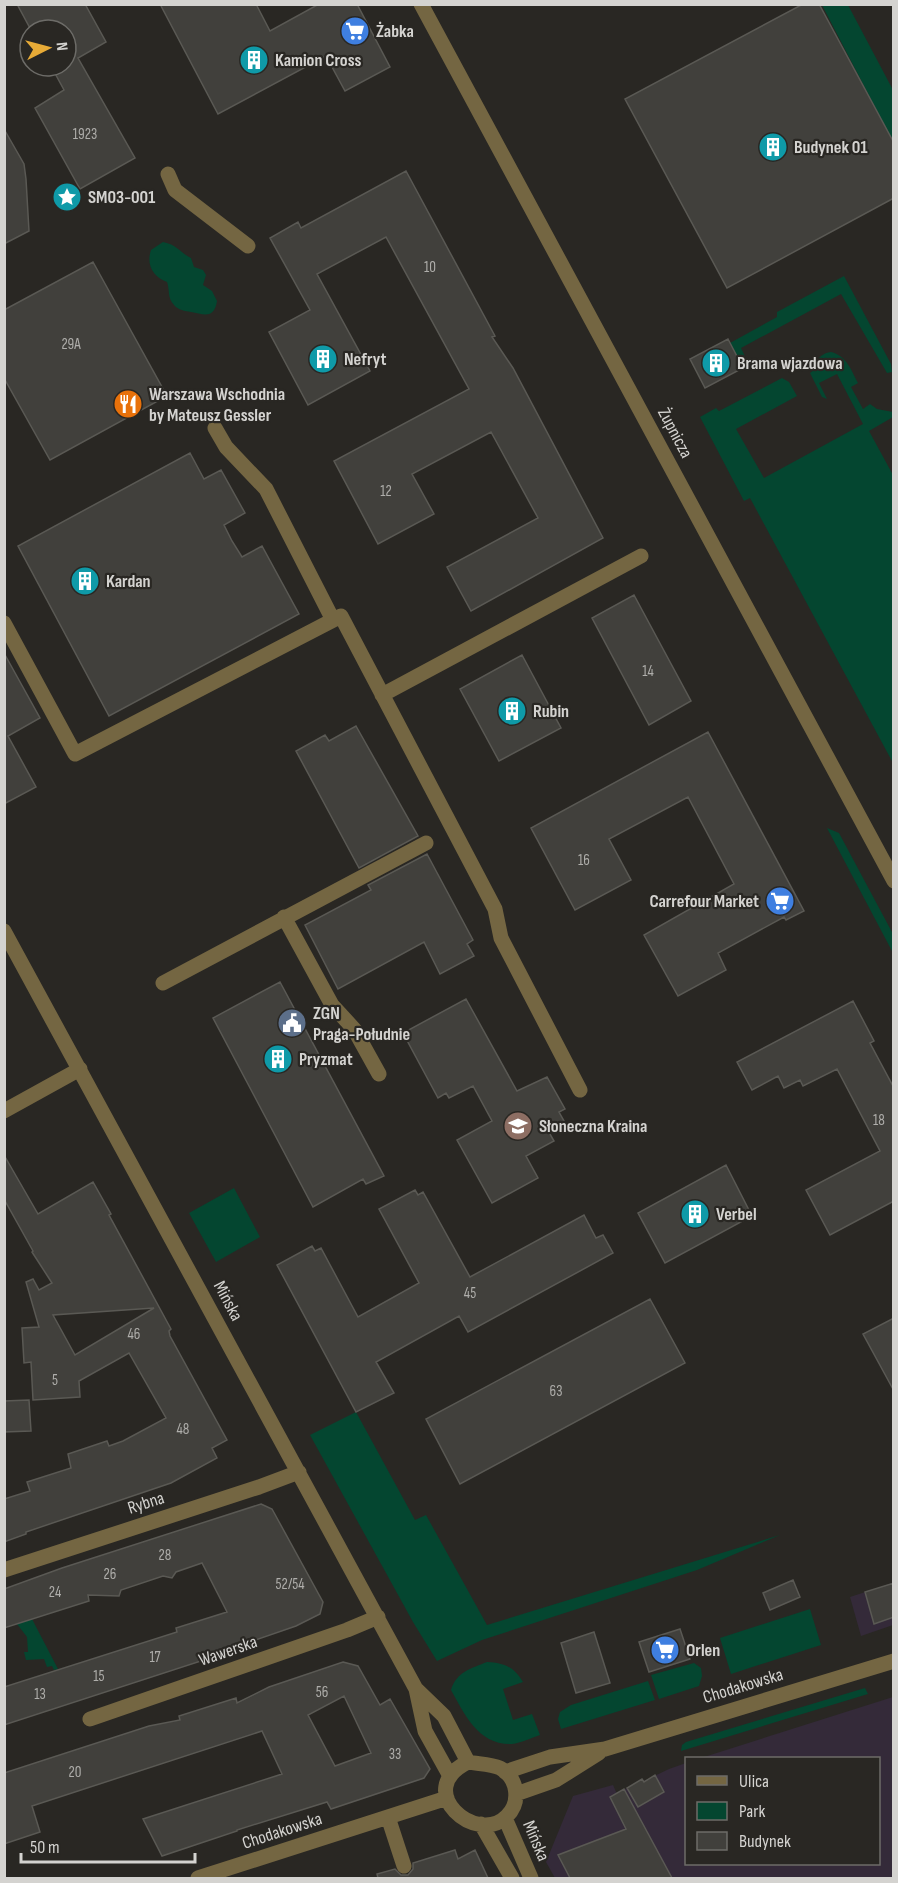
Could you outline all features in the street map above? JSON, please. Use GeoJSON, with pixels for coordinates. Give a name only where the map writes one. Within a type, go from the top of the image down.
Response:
{"type":"FeatureCollection","features":[{"type":"Feature","properties":{"kind":"street","name":"Żupnicza"},"geometry":{"type":"LineString","coordinates":[[421,4],[894,881]]}},
{"type":"Feature","properties":{"kind":"street"},"geometry":{"type":"LineString","coordinates":[[168,174],[175,190],[248,246]]}},
{"type":"Feature","properties":{"kind":"street"},"geometry":{"type":"LineString","coordinates":[[215,428],[226,447],[266,489],[333,620]]}},
{"type":"Feature","properties":{"kind":"street"},"geometry":{"type":"LineString","coordinates":[[382,695],[641,556]]}},
{"type":"Feature","properties":{"kind":"street"},"geometry":{"type":"LineString","coordinates":[[4,623],[75,754],[341,616],[495,909],[501,938],[580,1090]]}},
{"type":"Feature","properties":{"kind":"street"},"geometry":{"type":"LineString","coordinates":[[163,983],[426,843]]}},
{"type":"Feature","properties":{"kind":"street"},"geometry":{"type":"LineString","coordinates":[[284,917],[332,1005],[354,1029],[379,1074]]}},
{"type":"Feature","properties":{"kind":"street","name":"Mińska"},"geometry":{"type":"LineString","coordinates":[[4,931],[378,1617],[416,1689],[425,1731],[450,1776]]}},
{"type":"Feature","properties":{"kind":"street"},"geometry":{"type":"LineString","coordinates":[[4,1111],[80,1069]]}},
{"type":"Feature","properties":{"kind":"street","name":"Rybna"},"geometry":{"type":"LineString","coordinates":[[4,1570],[259,1487],[298,1472]]}},
{"type":"Feature","properties":{"kind":"street","name":"Wawerska"},"geometry":{"type":"LineString","coordinates":[[90,1719],[347,1630],[378,1617]]}},
{"type":"Feature","properties":{"kind":"street","name":"Chodakowska"},"geometry":{"type":"LineString","coordinates":[[505,1772],[550,1757],[605,1749],[894,1661]]}},
{"type":"Feature","properties":{"kind":"street","name":"Mińska"},"geometry":{"type":"LineString","coordinates":[[416,1689],[444,1716],[468,1762]]}},
{"type":"Feature","properties":{"kind":"street","name":"Chodakowska"},"geometry":{"type":"LineString","coordinates":[[516,1794],[556,1780],[605,1749]]}},
{"type":"Feature","properties":{"kind":"street"},"geometry":{"type":"LineString","coordinates":[[468,1762],[491,1765],[505,1772],[514,1784],[516,1794],[515,1805],[505,1818],[497,1823],[481,1824],[459,1816],[450,1808],[446,1786],[450,1776],[458,1767],[468,1762]]}},
{"type":"Feature","properties":{"kind":"street","name":"Chodakowska"},"geometry":{"type":"LineString","coordinates":[[198,1878],[447,1798]]}},
{"type":"Feature","properties":{"kind":"street"},"geometry":{"type":"LineString","coordinates":[[388,1817],[404,1866]]}},
{"type":"Feature","properties":{"kind":"street","name":"Mińska"},"geometry":{"type":"LineString","coordinates":[[505,1818],[531,1878]]}},
{"type":"Feature","properties":{"kind":"street","name":"Mińska"},"geometry":{"type":"LineString","coordinates":[[481,1824],[512,1878]]}},
{"type":"Feature","properties":{"kind":"shaded area"},"geometry":{"type":"Polygon","coordinates":[[[893,1583],[893,1625],[861,1636],[850,1597],[893,1583]]]}},
{"type":"Feature","properties":{"kind":"shaded area"},"geometry":{"type":"Polygon","coordinates":[[[893,1697],[893,1878],[555,1878],[546,1862],[573,1796],[613,1785],[617,1794],[642,1779],[644,1781],[685,1763],[685,1865],[880,1865],[880,1757],[704,1757],[893,1697]]]}},
{"type":"Feature","properties":{"kind":"green space"},"geometry":{"type":"Polygon","coordinates":[[[822,5],[848,5],[893,90],[893,142],[822,5]]]}},
{"type":"Feature","properties":{"kind":"green space"},"geometry":{"type":"Polygon","coordinates":[[[163,242],[176,247],[191,258],[194,267],[203,270],[206,275],[203,285],[212,291],[217,301],[211,313],[184,311],[172,302],[167,282],[154,274],[149,261],[151,250],[163,242]]]}},
{"type":"Feature","properties":{"kind":"green space"},"geometry":{"type":"Polygon","coordinates":[[[844,276],[891,364],[892,372],[887,373],[841,294],[741,348],[748,363],[743,368],[730,343],[777,317],[777,312],[844,276]]]}},
{"type":"Feature","properties":{"kind":"green space"},"geometry":{"type":"Polygon","coordinates":[[[831,352],[845,360],[851,369],[858,383],[851,387],[863,409],[870,404],[877,409],[893,412],[893,417],[869,431],[893,475],[893,763],[750,498],[744,501],[700,417],[716,408],[719,411],[782,378],[789,382],[797,396],[736,429],[764,478],[863,424],[837,374],[819,383],[827,399],[822,397],[810,373],[814,370],[814,364],[819,357],[831,352]]]}},
{"type":"Feature","properties":{"kind":"green space"},"geometry":{"type":"Polygon","coordinates":[[[827,828],[839,833],[893,934],[893,953],[827,828]]]}},
{"type":"Feature","properties":{"kind":"green space"},"geometry":{"type":"Polygon","coordinates":[[[234,1188],[260,1237],[216,1262],[189,1213],[234,1188]]]}},
{"type":"Feature","properties":{"kind":"green space"},"geometry":{"type":"Polygon","coordinates":[[[356,1412],[415,1520],[426,1515],[487,1625],[780,1535],[697,1570],[482,1640],[437,1661],[413,1622],[310,1435],[356,1412]]]}},
{"type":"Feature","properties":{"kind":"green space"},"geometry":{"type":"Polygon","coordinates":[[[810,1609],[821,1645],[731,1674],[720,1638],[810,1609]]]}},
{"type":"Feature","properties":{"kind":"green space"},"geometry":{"type":"Polygon","coordinates":[[[32,1619],[58,1669],[54,1670],[52,1666],[47,1667],[44,1659],[26,1660],[24,1652],[28,1652],[27,1637],[17,1624],[32,1619]]]}},
{"type":"Feature","properties":{"kind":"green space"},"geometry":{"type":"Polygon","coordinates":[[[487,1662],[499,1663],[508,1667],[520,1677],[523,1682],[503,1689],[513,1720],[532,1714],[540,1735],[512,1744],[500,1743],[481,1734],[467,1718],[451,1690],[453,1684],[470,1669],[487,1662]]]}},
{"type":"Feature","properties":{"kind":"green space"},"geometry":{"type":"Polygon","coordinates":[[[694,1663],[701,1668],[702,1676],[699,1686],[659,1699],[651,1675],[694,1663]]]}},
{"type":"Feature","properties":{"kind":"green space"},"geometry":{"type":"Polygon","coordinates":[[[648,1681],[655,1700],[561,1729],[558,1719],[560,1712],[571,1705],[648,1681]]]}},
{"type":"Feature","properties":{"kind":"green space"},"geometry":{"type":"Polygon","coordinates":[[[865,1688],[868,1694],[681,1751],[682,1745],[686,1742],[865,1688]]]}},
{"type":"Feature","properties":{"kind":"building"},"geometry":{"type":"Polygon","coordinates":[[[17,4],[85,4],[106,42],[78,58],[78,18],[25,18],[17,4]]]}},
{"type":"Feature","properties":{"kind":"building","name":"Kamion Cross"},"geometry":{"type":"Polygon","coordinates":[[[160,4],[256,4],[270,31],[319,4],[357,4],[390,67],[345,91],[326,56],[218,114],[160,4]]]}},
{"type":"Feature","properties":{"kind":"building","name":"Budynek 01"},"geometry":{"type":"Polygon","coordinates":[[[803,4],[819,4],[894,143],[894,198],[727,288],[625,99],[803,4]]]}},
{"type":"Feature","properties":{"kind":"building"},"geometry":{"type":"Polygon","coordinates":[[[78,58],[135,158],[80,189],[35,108],[64,90],[58,78],[78,78],[78,58]]]}},
{"type":"Feature","properties":{"kind":"building"},"geometry":{"type":"Polygon","coordinates":[[[4,129],[24,164],[29,231],[4,244],[4,129]]]}},
{"type":"Feature","properties":{"kind":"building"},"geometry":{"type":"Polygon","coordinates":[[[406,171],[495,336],[492,337],[513,368],[603,538],[471,611],[447,567],[538,518],[491,432],[412,474],[434,514],[378,544],[334,461],[469,389],[386,237],[317,274],[370,371],[308,405],[269,332],[310,310],[270,238],[298,222],[301,228],[406,171]]]}},
{"type":"Feature","properties":{"kind":"building"},"geometry":{"type":"Polygon","coordinates":[[[93,262],[167,396],[50,460],[4,378],[4,310],[93,262]]]}},
{"type":"Feature","properties":{"kind":"building","name":"Brama wjazdowa"},"geometry":{"type":"Polygon","coordinates":[[[728,339],[743,368],[705,388],[690,359],[728,339]]]}},
{"type":"Feature","properties":{"kind":"building","name":"Kardan"},"geometry":{"type":"Polygon","coordinates":[[[190,453],[204,479],[221,470],[245,513],[224,525],[232,541],[242,557],[262,546],[299,614],[109,716],[18,546],[190,453]]]}},
{"type":"Feature","properties":{"kind":"building"},"geometry":{"type":"Polygon","coordinates":[[[634,595],[691,701],[649,725],[592,618],[634,595]]]}},
{"type":"Feature","properties":{"kind":"building"},"geometry":{"type":"Polygon","coordinates":[[[4,653],[40,718],[8,736],[36,787],[4,804],[4,653]]]}},
{"type":"Feature","properties":{"kind":"building","name":"Rubin"},"geometry":{"type":"Polygon","coordinates":[[[522,655],[561,728],[499,761],[460,689],[522,655]]]}},
{"type":"Feature","properties":{"kind":"building"},"geometry":{"type":"Polygon","coordinates":[[[356,726],[418,836],[359,868],[296,751],[325,735],[329,741],[356,726]]]}},
{"type":"Feature","properties":{"kind":"building"},"geometry":{"type":"Polygon","coordinates":[[[708,732],[804,911],[786,920],[784,917],[718,953],[726,970],[678,996],[644,935],[734,884],[688,797],[609,839],[631,880],[575,910],[531,828],[708,732]]]}},
{"type":"Feature","properties":{"kind":"building"},"geometry":{"type":"Polygon","coordinates":[[[427,854],[473,940],[467,944],[474,956],[440,974],[424,942],[338,989],[305,925],[371,890],[368,885],[427,854]]]}},
{"type":"Feature","properties":{"kind":"building","name":"Pryzmat"},"geometry":{"type":"Polygon","coordinates":[[[280,982],[384,1176],[366,1184],[363,1179],[313,1207],[213,1018],[280,982]]]}},
{"type":"Feature","properties":{"kind":"building"},"geometry":{"type":"Polygon","coordinates":[[[466,999],[517,1091],[547,1077],[565,1109],[559,1112],[564,1121],[547,1129],[554,1141],[526,1156],[538,1178],[492,1203],[457,1140],[492,1121],[473,1086],[449,1098],[446,1093],[438,1098],[403,1033],[466,999]]]}},
{"type":"Feature","properties":{"kind":"building"},"geometry":{"type":"Polygon","coordinates":[[[853,1001],[874,1041],[870,1043],[894,1088],[894,1201],[830,1235],[806,1190],[880,1151],[837,1069],[803,1086],[800,1080],[784,1088],[778,1076],[752,1090],[737,1062],[853,1001]]]}},
{"type":"Feature","properties":{"kind":"building"},"geometry":{"type":"Polygon","coordinates":[[[4,1155],[38,1214],[93,1182],[171,1329],[170,1336],[227,1440],[212,1448],[217,1458],[171,1483],[26,1532],[26,1534],[4,1542],[4,1499],[30,1491],[27,1482],[71,1468],[68,1454],[107,1441],[109,1446],[123,1441],[166,1418],[129,1353],[79,1381],[80,1397],[33,1400],[31,1362],[24,1363],[22,1328],[39,1327],[26,1282],[33,1279],[39,1290],[52,1283],[32,1252],[4,1199],[4,1155]],[[154,1308],[53,1315],[75,1355],[154,1308]]]}},
{"type":"Feature","properties":{"kind":"building","name":"Verbel"},"geometry":{"type":"Polygon","coordinates":[[[726,1165],[752,1216],[665,1263],[638,1213],[726,1165]]]}},
{"type":"Feature","properties":{"kind":"building"},"geometry":{"type":"Polygon","coordinates":[[[415,1190],[418,1195],[423,1192],[470,1277],[584,1215],[596,1238],[603,1235],[613,1253],[468,1332],[459,1316],[376,1362],[394,1393],[356,1412],[277,1265],[312,1246],[315,1251],[321,1248],[358,1317],[419,1283],[379,1209],[415,1190]]]}},
{"type":"Feature","properties":{"kind":"building"},"geometry":{"type":"Polygon","coordinates":[[[650,1299],[685,1363],[460,1484],[426,1419],[650,1299]]]}},
{"type":"Feature","properties":{"kind":"building"},"geometry":{"type":"Polygon","coordinates":[[[894,1318],[894,1391],[863,1334],[894,1318]]]}},
{"type":"Feature","properties":{"kind":"building"},"geometry":{"type":"Polygon","coordinates":[[[29,1400],[31,1431],[4,1432],[4,1401],[29,1400]]]}},
{"type":"Feature","properties":{"kind":"building"},"geometry":{"type":"Polygon","coordinates":[[[261,1504],[272,1509],[323,1602],[320,1614],[296,1626],[244,1644],[244,1647],[4,1725],[4,1687],[177,1632],[176,1628],[227,1612],[202,1563],[176,1572],[172,1578],[163,1576],[121,1590],[119,1596],[88,1595],[89,1601],[4,1628],[4,1589],[261,1504]]]}},
{"type":"Feature","properties":{"kind":"building"},"geometry":{"type":"Polygon","coordinates":[[[793,1580],[800,1597],[770,1610],[763,1593],[793,1580]]]}},
{"type":"Feature","properties":{"kind":"building"},"geometry":{"type":"Polygon","coordinates":[[[894,1583],[894,1617],[874,1624],[865,1592],[894,1583]]]}},
{"type":"Feature","properties":{"kind":"building","name":"Orlen"},"geometry":{"type":"Polygon","coordinates":[[[680,1629],[690,1659],[649,1672],[639,1642],[680,1629]]]}},
{"type":"Feature","properties":{"kind":"building"},"geometry":{"type":"Polygon","coordinates":[[[594,1632],[610,1683],[576,1693],[561,1643],[594,1632]]]}},
{"type":"Feature","properties":{"kind":"building"},"geometry":{"type":"Polygon","coordinates":[[[343,1662],[358,1666],[380,1705],[390,1699],[430,1769],[424,1778],[331,1809],[327,1802],[162,1856],[143,1819],[282,1774],[262,1731],[32,1806],[40,1832],[4,1844],[4,1773],[149,1726],[180,1720],[179,1716],[236,1698],[237,1703],[269,1687],[343,1662]],[[344,1696],[308,1715],[335,1766],[371,1753],[344,1696]]]}},
{"type":"Feature","properties":{"kind":"building"},"geometry":{"type":"Polygon","coordinates":[[[655,1775],[664,1792],[638,1807],[627,1788],[642,1779],[644,1782],[655,1775]]]}},
{"type":"Feature","properties":{"kind":"building"},"geometry":{"type":"Polygon","coordinates":[[[624,1789],[672,1878],[570,1878],[558,1855],[626,1829],[610,1797],[624,1789]]]}},
{"type":"Feature","properties":{"kind":"building"},"geometry":{"type":"Polygon","coordinates":[[[455,1850],[458,1859],[475,1850],[488,1878],[378,1878],[377,1874],[395,1869],[401,1875],[408,1875],[413,1869],[413,1863],[455,1850]]]}},
{"type":"Feature","properties":{"kind":"place","name":"Żabka"},"geometry":{"type":"Point","coordinates":[355,31]}},
{"type":"Feature","properties":{"kind":"place","name":"Kamion Cross"},"geometry":{"type":"Point","coordinates":[254,60]}},
{"type":"Feature","properties":{"kind":"place","name":"Budynek 01"},"geometry":{"type":"Point","coordinates":[773,147]}},
{"type":"Feature","properties":{"kind":"place","name":"SM03-001"},"geometry":{"type":"Point","coordinates":[67,197]}},
{"type":"Feature","properties":{"kind":"place","name":"Nefryt"},"geometry":{"type":"Point","coordinates":[323,359]}},
{"type":"Feature","properties":{"kind":"place","name":"Brama wjazdowa"},"geometry":{"type":"Point","coordinates":[716,363]}},
{"type":"Feature","properties":{"kind":"place","name":"Warszawa Wschodnia by Mateusz Gessler"},"geometry":{"type":"Point","coordinates":[128,404]}},
{"type":"Feature","properties":{"kind":"place","name":"Kardan"},"geometry":{"type":"Point","coordinates":[85,581]}},
{"type":"Feature","properties":{"kind":"place","name":"Rubin"},"geometry":{"type":"Point","coordinates":[512,711]}},
{"type":"Feature","properties":{"kind":"place","name":"Carrefour Market"},"geometry":{"type":"Point","coordinates":[780,901]}},
{"type":"Feature","properties":{"kind":"place","name":"ZGN Praga-Południe"},"geometry":{"type":"Point","coordinates":[292,1023]}},
{"type":"Feature","properties":{"kind":"place","name":"Pryzmat"},"geometry":{"type":"Point","coordinates":[278,1059]}},
{"type":"Feature","properties":{"kind":"place","name":"Słoneczna Kraina"},"geometry":{"type":"Point","coordinates":[518,1126]}},
{"type":"Feature","properties":{"kind":"place","name":"Verbel"},"geometry":{"type":"Point","coordinates":[695,1214]}},
{"type":"Feature","properties":{"kind":"place","name":"Orlen"},"geometry":{"type":"Point","coordinates":[665,1650]}}]}
